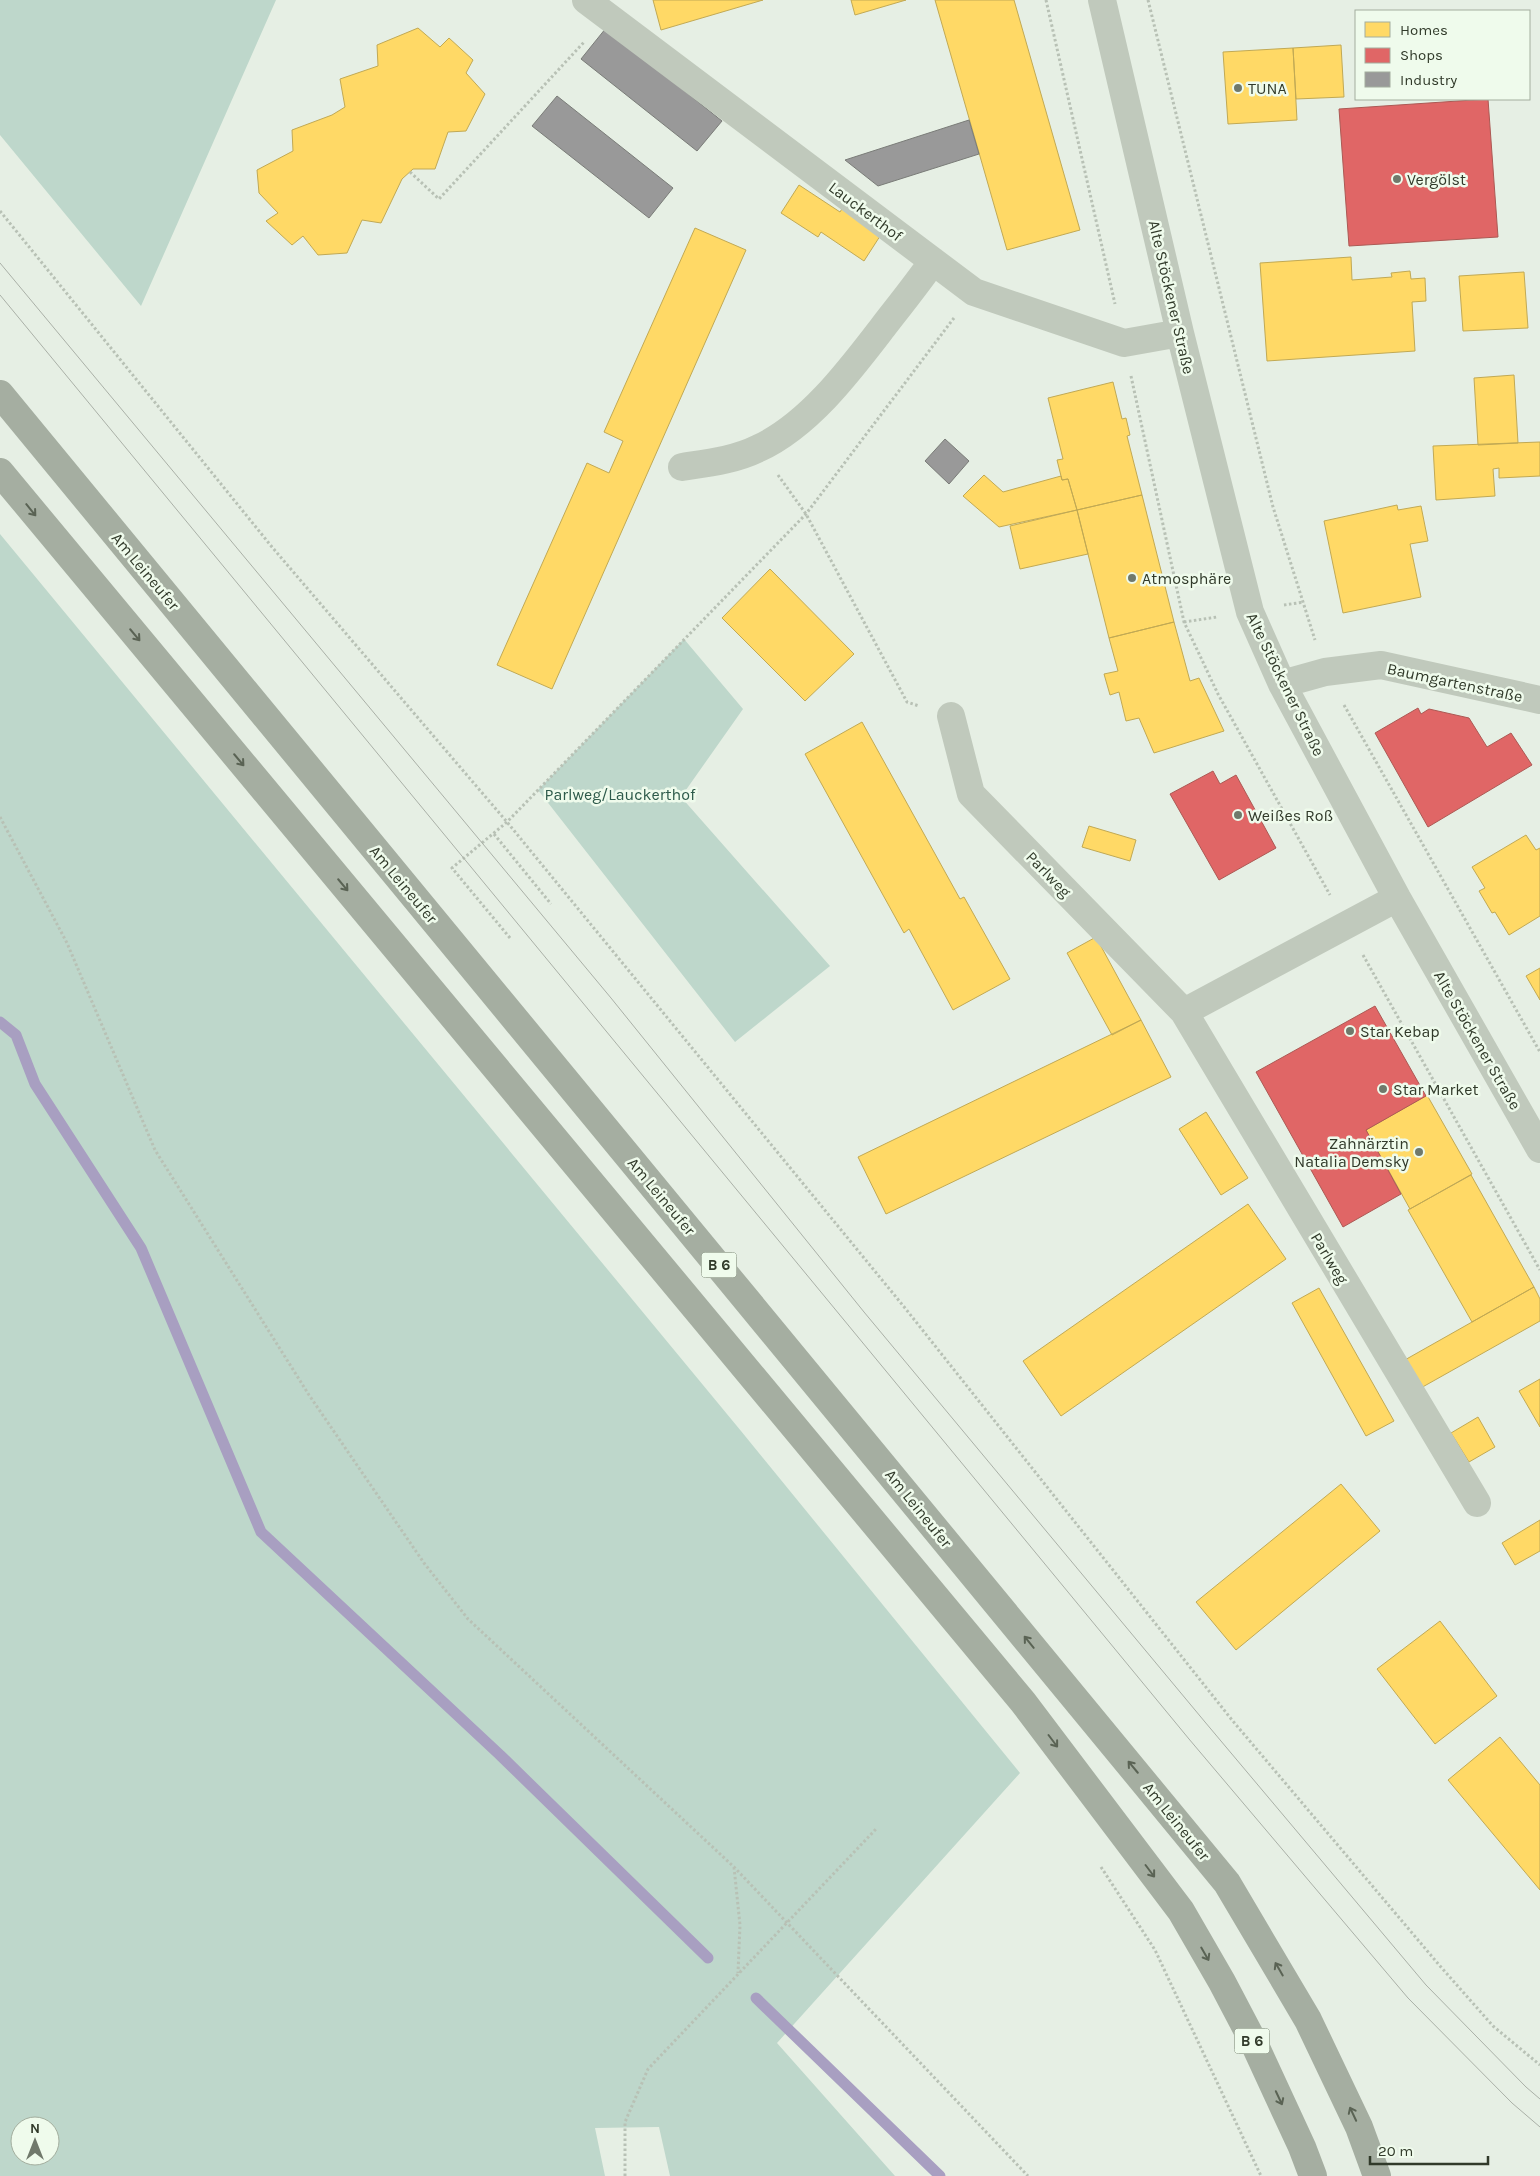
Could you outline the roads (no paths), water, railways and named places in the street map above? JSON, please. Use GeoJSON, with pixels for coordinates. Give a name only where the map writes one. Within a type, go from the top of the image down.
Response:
{"type":"FeatureCollection","features":[{"type":"Feature","properties":{"kind":"main road","name":"Am Leineufer"},"geometry":{"type":"LineString","coordinates":[[0,394],[1227,1883],[1308,2020],[1359,2127],[1377,2176]]}},
{"type":"Feature","properties":{"kind":"main road","name":"B 6"},"geometry":{"type":"LineString","coordinates":[[0,472],[1023,1702],[1181,1912],[1222,1982],[1253,2042],[1302,2147],[1313,2176]]}},
{"type":"Feature","properties":{"kind":"street","name":"Lauckerthof"},"geometry":{"type":"LineString","coordinates":[[586,0],[974,292],[1124,343],[1180,333]]}},
{"type":"Feature","properties":{"kind":"street","name":"Alte Stöckener Straße"},"geometry":{"type":"LineString","coordinates":[[1106,1],[1180,333],[1250,612],[1282,684],[1397,898],[1540,1149]]}},
{"type":"Feature","properties":{"kind":"street"},"geometry":{"type":"LineString","coordinates":[[682,467],[718,461],[760,448],[800,420],[827,396],[848,372],[933,261]]}},
{"type":"Feature","properties":{"kind":"street","name":"Baumgartenstraße"},"geometry":{"type":"LineString","coordinates":[[1282,684],[1325,672],[1381,665],[1540,700]]}},
{"type":"Feature","properties":{"kind":"street","name":"Parlweg"},"geometry":{"type":"LineString","coordinates":[[951,716],[971,794],[1184,1012],[1476,1503]]}},
{"type":"Feature","properties":{"kind":"street"},"geometry":{"type":"LineString","coordinates":[[1184,1012],[1397,898]]}},
{"type":"Feature","properties":{"kind":"waterway"},"geometry":{"type":"LineString","coordinates":[[0,1022],[16,1035],[35,1084],[141,1248],[261,1532],[500,1755],[708,1958]]}},
{"type":"Feature","properties":{"kind":"waterway"},"geometry":{"type":"LineString","coordinates":[[756,1998],[940,2176]]}},
{"type":"Feature","properties":{"kind":"tram line"},"geometry":{"type":"LineString","coordinates":[[0,263],[611,998],[864,1312],[1205,1722],[1426,1985],[1540,2099]]}},
{"type":"Feature","properties":{"kind":"tram line"},"geometry":{"type":"LineString","coordinates":[[0,295],[1189,1739],[1408,1998],[1512,2103],[1540,2127]]}},
{"type":"Feature","properties":{"kind":"place","name":"TUNA"},"geometry":{"type":"Point","coordinates":[1238,88]}},
{"type":"Feature","properties":{"kind":"place","name":"Vergölst"},"geometry":{"type":"Point","coordinates":[1397,179]}},
{"type":"Feature","properties":{"kind":"place","name":"Atmosphäre"},"geometry":{"type":"Point","coordinates":[1132,578]}},
{"type":"Feature","properties":{"kind":"place","name":"Weißes Roß"},"geometry":{"type":"Point","coordinates":[1238,815]}},
{"type":"Feature","properties":{"kind":"place","name":"Star Kebap"},"geometry":{"type":"Point","coordinates":[1350,1031]}},
{"type":"Feature","properties":{"kind":"place","name":"Star Market"},"geometry":{"type":"Point","coordinates":[1383,1089]}},
{"type":"Feature","properties":{"kind":"place","name":"Zahnärztin Natalia Demsky"},"geometry":{"type":"Point","coordinates":[1419,1152]}},
{"type":"Feature","properties":{"kind":"park label","name":"Parlweg/Lauckerthof"},"geometry":{"type":"Point","coordinates":[620,794]}}]}
